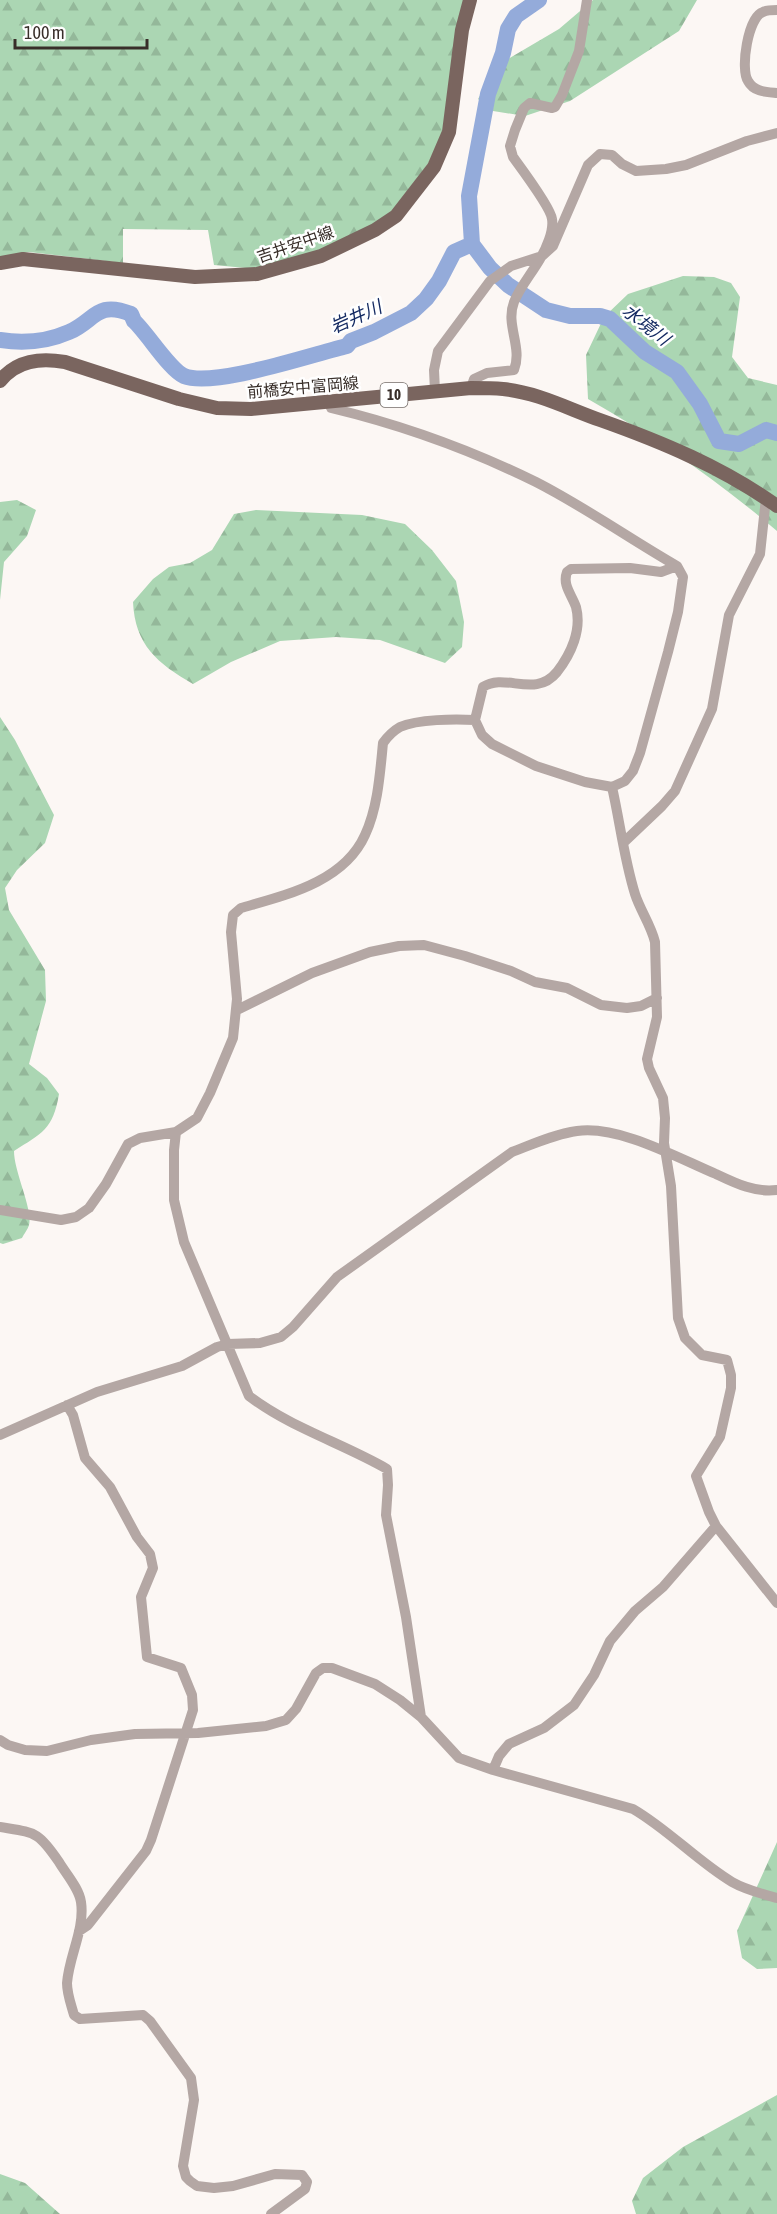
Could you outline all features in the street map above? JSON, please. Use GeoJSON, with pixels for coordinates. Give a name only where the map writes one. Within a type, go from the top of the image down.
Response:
{"type":"FeatureCollection","features":[{"type":"Feature","properties":{"kind":"main road","name":"吉井安中線"},"geometry":{"type":"LineString","coordinates":[[0,263],[23,259],[195,277],[257,274],[321,256],[375,230],[396,216],[434,166],[449,132],[462,30],[470,0]]}},
{"type":"Feature","properties":{"kind":"main road","name":"前橋安中富岡線"},"geometry":{"type":"LineString","coordinates":[[0,381],[16,366],[48,360],[65,362],[179,399],[217,408],[251,410],[471,388],[505,389],[542,399],[656,440],[700,460],[772,502]]}},
{"type":"Feature","properties":{"kind":"street"},"geometry":{"type":"LineString","coordinates":[[542,256],[551,232],[553,218],[513,157],[510,146],[524,108],[530,103],[555,107],[562,95],[579,51],[587,0]]}},
{"type":"Feature","properties":{"kind":"street"},"geometry":{"type":"LineString","coordinates":[[777,10],[762,12],[754,19],[744,70],[747,80],[753,87],[761,92],[777,93]]}},
{"type":"Feature","properties":{"kind":"street"},"geometry":{"type":"LineString","coordinates":[[471,388],[474,379],[481,376],[514,370],[518,361],[518,349],[511,318],[513,303],[542,256],[557,239],[588,165],[600,154],[612,155],[622,164],[636,171],[666,169],[686,165],[747,141],[777,133]]}},
{"type":"Feature","properties":{"kind":"street"},"geometry":{"type":"LineString","coordinates":[[435,391],[434,370],[438,351],[490,281],[512,266],[542,256]]}},
{"type":"Feature","properties":{"kind":"street"},"geometry":{"type":"LineString","coordinates":[[329,401],[331,408],[385,421],[473,454],[536,482],[587,510],[677,566],[683,577],[678,612],[640,753],[633,771],[624,781],[612,787],[585,782],[536,766],[492,744],[482,735],[475,720],[483,687],[490,682],[537,685],[547,682],[562,666],[574,641],[579,622],[565,583],[567,572],[577,568],[596,567],[662,572],[677,566]]}},
{"type":"Feature","properties":{"kind":"street"},"geometry":{"type":"LineString","coordinates":[[623,843],[675,791],[712,709],[729,615],[760,554],[772,502]]}},
{"type":"Feature","properties":{"kind":"street"},"geometry":{"type":"LineString","coordinates":[[0,1210],[62,1221],[75,1217],[89,1208],[106,1184],[128,1144],[140,1138],[176,1132],[197,1118],[233,1038],[237,1010],[231,932],[233,915],[241,908],[308,886],[338,870],[352,855],[371,819],[384,743],[390,734],[402,726],[416,723],[475,720]]}},
{"type":"Feature","properties":{"kind":"street"},"geometry":{"type":"LineString","coordinates":[[612,787],[635,896],[652,930],[655,942],[657,1017],[647,1059],[663,1098],[665,1152],[671,1186],[678,1318],[685,1338],[702,1355],[727,1360],[731,1375],[731,1388],[720,1437],[696,1476],[716,1526],[777,1602]]}},
{"type":"Feature","properties":{"kind":"street"},"geometry":{"type":"LineString","coordinates":[[237,1010],[312,973],[360,955],[399,946],[415,945],[436,947],[511,971],[535,982],[567,988],[601,1005],[627,1008],[641,1006],[657,998]]}},
{"type":"Feature","properties":{"kind":"street"},"geometry":{"type":"LineString","coordinates":[[0,1435],[97,1392],[182,1366],[217,1347],[228,1344],[260,1344],[281,1336],[293,1327],[337,1277],[512,1152],[578,1131],[609,1133],[635,1139],[749,1188],[777,1190]]}},
{"type":"Feature","properties":{"kind":"street"},"geometry":{"type":"LineString","coordinates":[[176,1132],[174,1200],[184,1242],[249,1396],[267,1410],[289,1422],[362,1455],[387,1469],[386,1515],[406,1617],[421,1717]]}},
{"type":"Feature","properties":{"kind":"street"},"geometry":{"type":"LineString","coordinates":[[66,1405],[73,1415],[85,1458],[110,1487],[137,1537],[150,1554],[153,1568],[141,1597],[147,1657],[181,1668],[192,1695],[193,1710],[146,1851],[88,1925],[79,1931]]}},
{"type":"Feature","properties":{"kind":"street"},"geometry":{"type":"LineString","coordinates":[[493,1770],[499,1756],[509,1744],[544,1728],[574,1705],[594,1675],[610,1641],[636,1611],[663,1587],[716,1526]]}},
{"type":"Feature","properties":{"kind":"street"},"geometry":{"type":"LineString","coordinates":[[0,1740],[25,1750],[47,1751],[91,1740],[135,1734],[187,1733],[266,1726],[286,1720],[296,1709],[316,1674],[323,1668],[332,1668],[375,1684],[421,1717],[459,1758],[493,1770],[633,1809],[652,1820],[733,1883],[777,1898]]}},
{"type":"Feature","properties":{"kind":"street"},"geometry":{"type":"LineString","coordinates":[[0,1827],[32,1832],[45,1843],[76,1889],[81,1902],[79,1931],[67,1984],[74,2015],[80,2019],[143,2015],[150,2020],[190,2078],[194,2100],[183,2166],[186,2177],[197,2186],[214,2188],[233,2186],[275,2174],[302,2175],[307,2182],[305,2189],[271,2214]]}},
{"type":"Feature","properties":{"kind":"green space"},"geometry":{"type":"Polygon","coordinates":[[[0,0],[464,0],[444,129],[428,164],[392,211],[372,226],[321,251],[257,269],[214,265],[208,230],[123,229],[123,263],[29,252],[0,257],[0,0]]]}},
{"type":"Feature","properties":{"kind":"green space"},"geometry":{"type":"Polygon","coordinates":[[[593,0],[697,0],[679,31],[570,101],[525,116],[493,111],[478,99],[498,65],[559,29],[593,0]]]}},
{"type":"Feature","properties":{"kind":"green space"},"geometry":{"type":"Polygon","coordinates":[[[683,276],[714,277],[731,283],[740,297],[732,357],[748,378],[777,385],[777,531],[686,460],[588,399],[586,355],[604,317],[628,294],[683,276]]]}},
{"type":"Feature","properties":{"kind":"green space"},"geometry":{"type":"Polygon","coordinates":[[[17,500],[36,510],[27,536],[4,562],[0,600],[0,502],[17,500]]]}},
{"type":"Feature","properties":{"kind":"green space"},"geometry":{"type":"Polygon","coordinates":[[[256,510],[362,515],[405,524],[432,550],[456,581],[464,622],[462,647],[445,663],[380,640],[336,637],[280,641],[231,662],[193,684],[180,676],[159,660],[143,641],[138,630],[133,602],[153,579],[169,567],[190,563],[212,550],[234,514],[256,510]]]}},
{"type":"Feature","properties":{"kind":"green space"},"geometry":{"type":"Polygon","coordinates":[[[0,717],[15,740],[54,815],[45,843],[17,870],[5,888],[9,910],[45,970],[46,1001],[29,1064],[47,1078],[59,1094],[50,1123],[39,1135],[14,1151],[30,1218],[22,1238],[3,1244],[0,1243],[0,717]]]}},
{"type":"Feature","properties":{"kind":"green space"},"geometry":{"type":"Polygon","coordinates":[[[777,1842],[777,1968],[757,1969],[742,1958],[737,1931],[777,1842]]]}},
{"type":"Feature","properties":{"kind":"green space"},"geometry":{"type":"Polygon","coordinates":[[[777,2095],[777,2214],[636,2214],[632,2201],[643,2178],[683,2147],[777,2095]]]}},
{"type":"Feature","properties":{"kind":"green space"},"geometry":{"type":"Polygon","coordinates":[[[0,2174],[25,2183],[60,2214],[0,2214],[0,2174]]]}},
{"type":"Feature","properties":{"kind":"waterway","name":"岩井川"},"geometry":{"type":"LineString","coordinates":[[472,244],[469,196],[488,94],[503,53],[508,29],[516,16],[539,0]]}},
{"type":"Feature","properties":{"kind":"waterway","name":"水境川"},"geometry":{"type":"LineString","coordinates":[[472,244],[490,268],[508,285],[546,310],[570,316],[600,316],[610,319],[645,352],[677,372],[700,404],[719,441],[739,444],[766,430],[777,433]]}},
{"type":"Feature","properties":{"kind":"waterway","name":"岩井川"},"geometry":{"type":"LineString","coordinates":[[0,340],[26,342],[52,338],[69,332],[103,311],[119,310],[131,314],[134,321],[165,359],[184,376],[217,378],[240,374],[347,346],[351,341],[411,313],[426,299],[439,281],[454,252],[472,244]]}}]}
